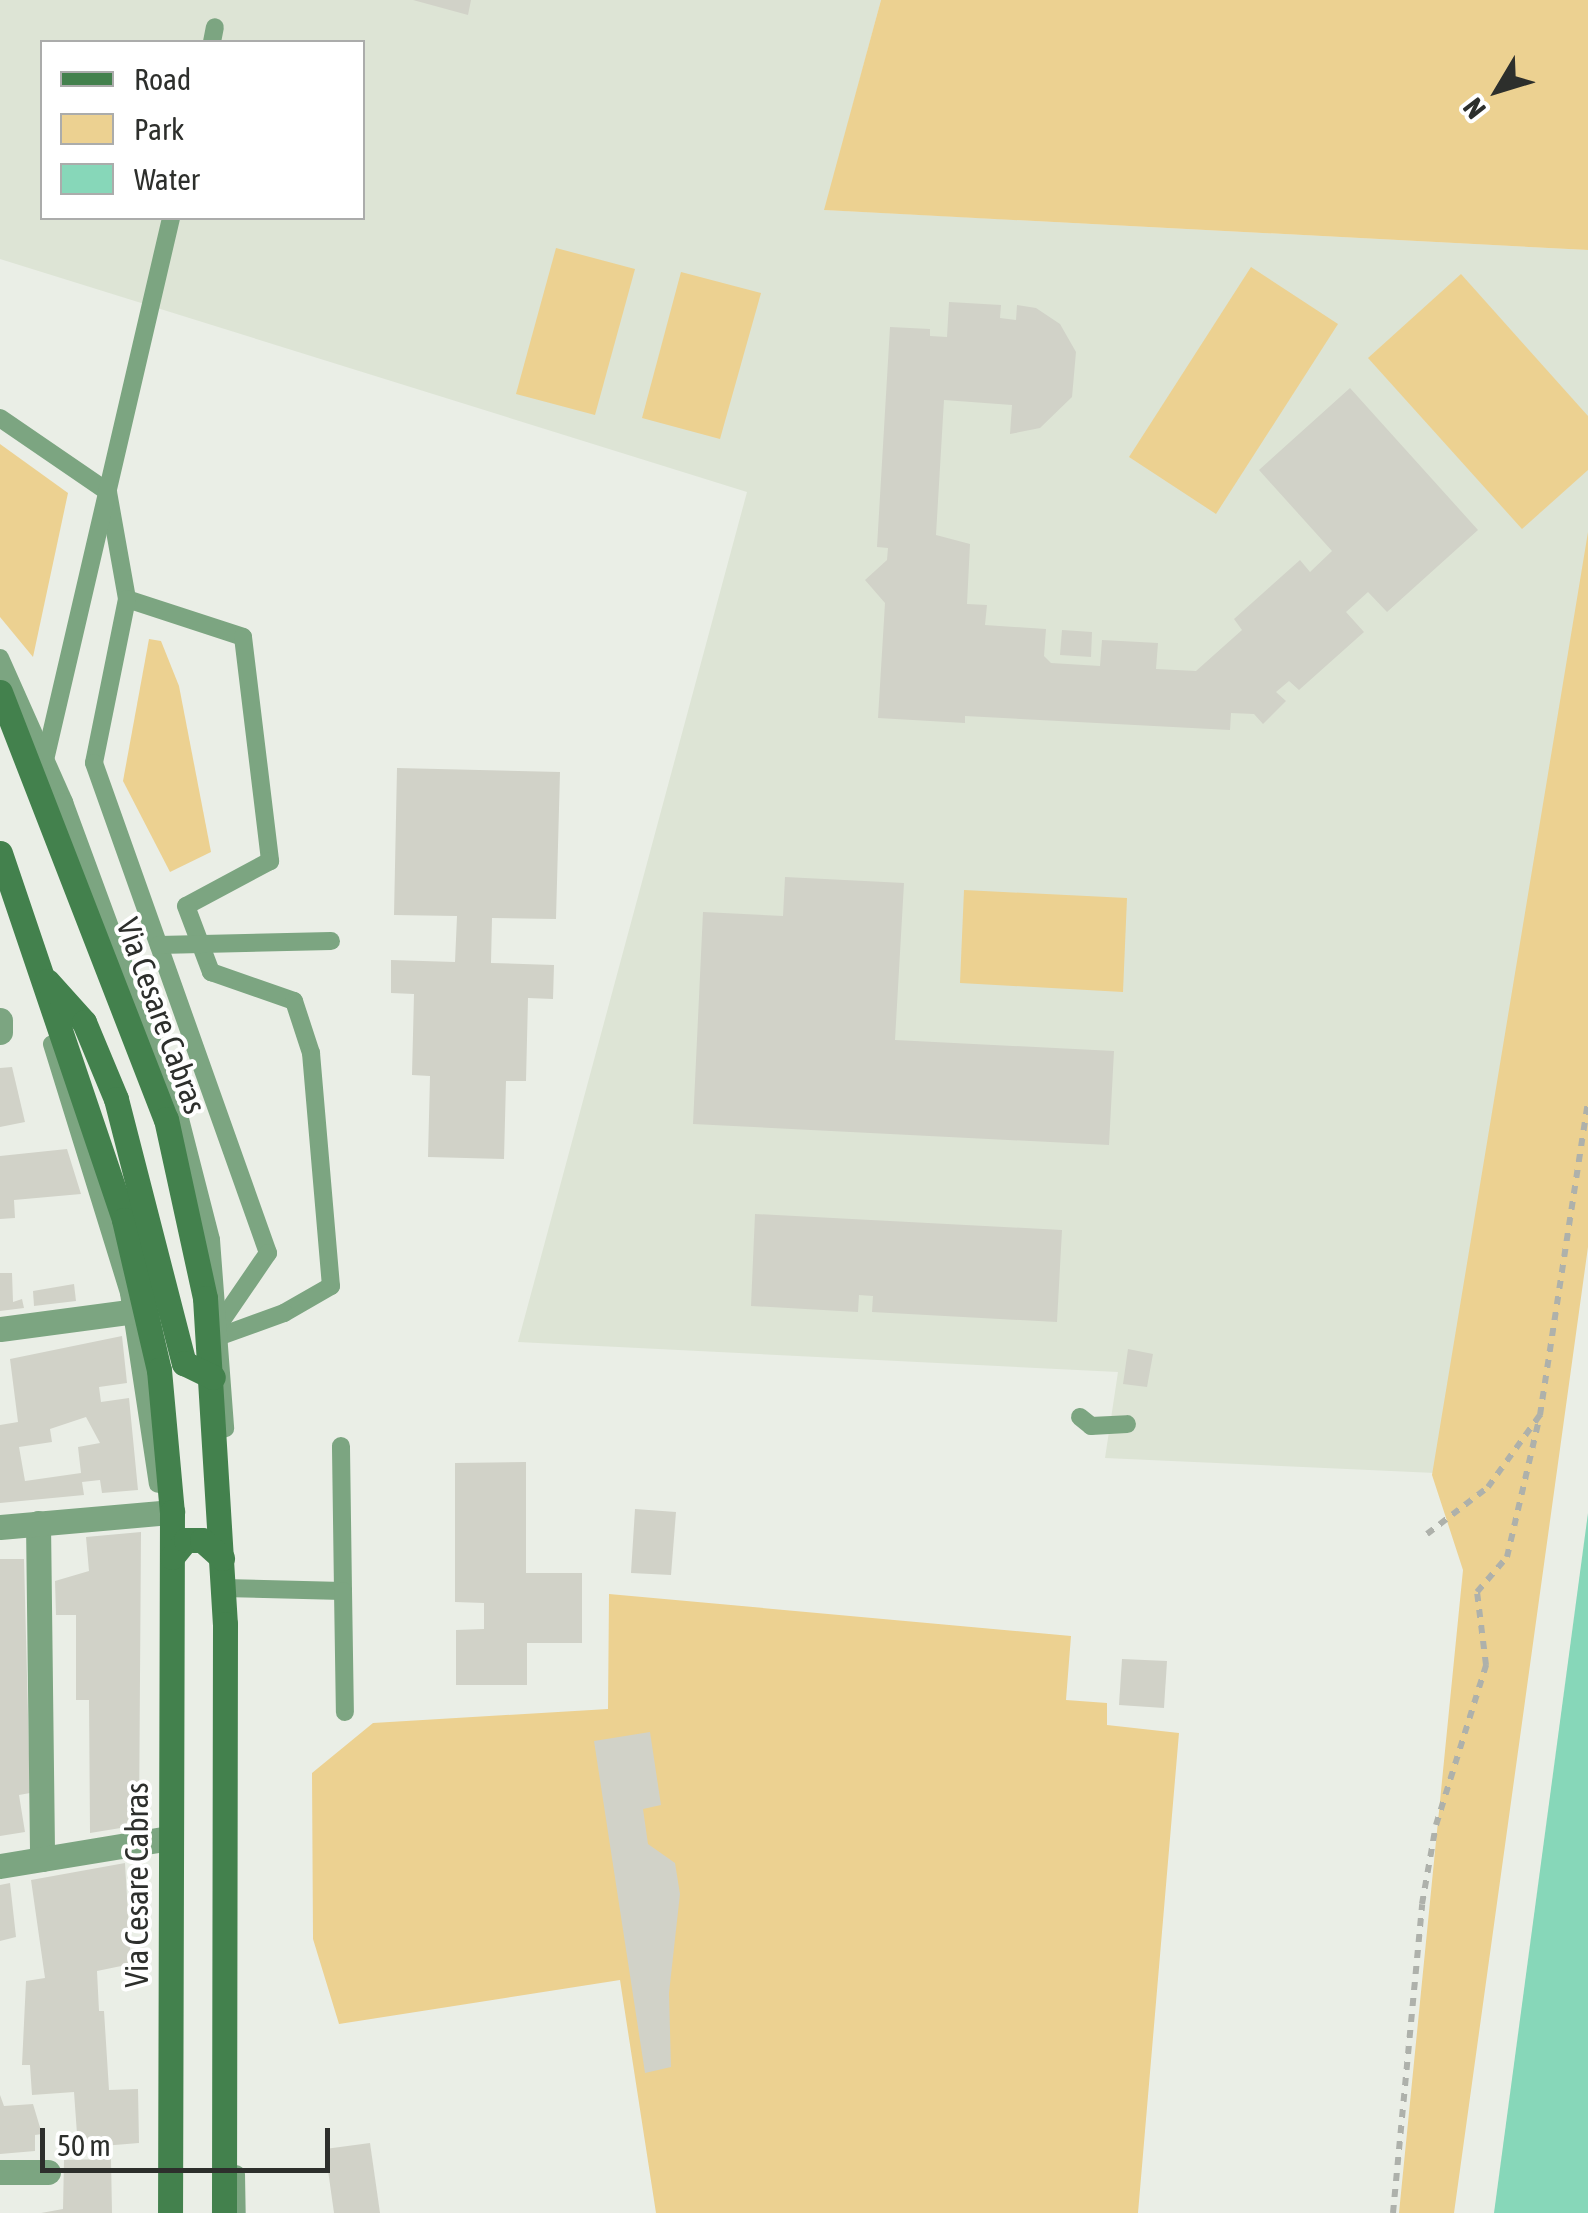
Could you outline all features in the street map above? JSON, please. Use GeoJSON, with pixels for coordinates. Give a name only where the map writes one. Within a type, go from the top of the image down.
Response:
{"type":"FeatureCollection","features":[{"type":"Feature","properties":{"kind":"main road","name":"Via Cesare Cabras"},"geometry":{"type":"LineString","coordinates":[[0,692],[43,769],[166,1118],[217,1333],[213,1376],[222,1558],[227,1588],[224,2213]]}},
{"type":"Feature","properties":{"kind":"main road","name":"Via Cesare Cabras"},"geometry":{"type":"LineString","coordinates":[[0,853],[142,1310],[172,1561],[170,2213]]}},
{"type":"Feature","properties":{"kind":"main road","name":"Via Cesare Cabras"},"geometry":{"type":"LineString","coordinates":[[40,974],[84,1022],[116,1099],[184,1363],[213,1376]]}},
{"type":"Feature","properties":{"kind":"main road"},"geometry":{"type":"LineString","coordinates":[[172,1561],[186,1540],[202,1540],[222,1558]]}},
{"type":"Feature","properties":{"kind":"street"},"geometry":{"type":"LineString","coordinates":[[0,1020],[0,1032]]}},
{"type":"Feature","properties":{"kind":"street"},"geometry":{"type":"LineString","coordinates":[[0,1329],[142,1310]]}},
{"type":"Feature","properties":{"kind":"street"},"geometry":{"type":"LineString","coordinates":[[0,1527],[166,1512]]}},
{"type":"Feature","properties":{"kind":"street"},"geometry":{"type":"LineString","coordinates":[[38,1524],[42,1859]]}},
{"type":"Feature","properties":{"kind":"street"},"geometry":{"type":"LineString","coordinates":[[0,1866],[169,1838]]}},
{"type":"Feature","properties":{"kind":"street"},"geometry":{"type":"LineString","coordinates":[[0,2172],[48,2172]]}},
{"type":"Feature","properties":{"kind":"lane"},"geometry":{"type":"LineString","coordinates":[[43,769],[171,220]]}},
{"type":"Feature","properties":{"kind":"lane"},"geometry":{"type":"LineString","coordinates":[[0,418],[108,492],[127,599],[94,763],[268,1253],[217,1333],[227,1588],[237,2213]]}},
{"type":"Feature","properties":{"kind":"lane"},"geometry":{"type":"LineString","coordinates":[[127,599],[244,638],[270,861],[186,906],[211,972],[294,1001],[311,1053],[330,1286],[217,1333]]}},
{"type":"Feature","properties":{"kind":"lane"},"geometry":{"type":"LineString","coordinates":[[0,658],[43,769]]}},
{"type":"Feature","properties":{"kind":"lane"},"geometry":{"type":"LineString","coordinates":[[0,886],[142,1310]]}},
{"type":"Feature","properties":{"kind":"lane"},"geometry":{"type":"LineString","coordinates":[[159,944],[330,942]]}},
{"type":"Feature","properties":{"kind":"lane"},"geometry":{"type":"LineString","coordinates":[[1080,1418],[1091,1426],[1127,1424]]}},
{"type":"Feature","properties":{"kind":"lane"},"geometry":{"type":"LineString","coordinates":[[341,1446],[346,1712]]}},
{"type":"Feature","properties":{"kind":"lane"},"geometry":{"type":"LineString","coordinates":[[227,1588],[344,1591]]}},
{"type":"Feature","properties":{"kind":"path"},"geometry":{"type":"LineString","coordinates":[[1393,2213],[1422,1904],[1436,1825],[1486,1665],[1477,1592],[1507,1557],[1540,1415],[1588,1103]]}},
{"type":"Feature","properties":{"kind":"path"},"geometry":{"type":"LineString","coordinates":[[1426,1534],[1488,1487],[1540,1415]]}},
{"type":"Feature","properties":{"kind":"shaded area"},"geometry":{"type":"Polygon","coordinates":[[[0,0],[881,0],[825,210],[1588,250],[1588,537],[1435,1473],[1105,1458],[1118,1372],[518,1342],[747,492],[0,259],[0,0]]]}},
{"type":"Feature","properties":{"kind":"green space"},"geometry":{"type":"Polygon","coordinates":[[[881,0],[1588,0],[1588,250],[824,210],[881,0]]]}},
{"type":"Feature","properties":{"kind":"green space"},"geometry":{"type":"Polygon","coordinates":[[[556,248],[635,269],[595,415],[516,394],[556,248]]]}},
{"type":"Feature","properties":{"kind":"green space"},"geometry":{"type":"Polygon","coordinates":[[[1251,267],[1338,324],[1216,514],[1129,457],[1251,267]]]}},
{"type":"Feature","properties":{"kind":"green space"},"geometry":{"type":"Polygon","coordinates":[[[681,272],[761,293],[720,439],[642,418],[681,272]]]}},
{"type":"Feature","properties":{"kind":"green space"},"geometry":{"type":"Polygon","coordinates":[[[1461,274],[1588,416],[1588,470],[1522,529],[1368,358],[1461,274]]]}},
{"type":"Feature","properties":{"kind":"green space"},"geometry":{"type":"Polygon","coordinates":[[[0,444],[68,493],[33,657],[0,617],[0,444]]]}},
{"type":"Feature","properties":{"kind":"green space"},"geometry":{"type":"Polygon","coordinates":[[[1588,532],[1588,1247],[1454,2213],[1399,2213],[1463,1570],[1432,1475],[1588,532]]]}},
{"type":"Feature","properties":{"kind":"green space"},"geometry":{"type":"Polygon","coordinates":[[[149,639],[161,641],[179,686],[211,852],[170,872],[123,781],[149,639]]]}},
{"type":"Feature","properties":{"kind":"green space"},"geometry":{"type":"Polygon","coordinates":[[[964,890],[1127,898],[1123,992],[960,983],[964,890]]]}},
{"type":"Feature","properties":{"kind":"green space"},"geometry":{"type":"Polygon","coordinates":[[[609,1594],[1071,1636],[1066,1700],[1107,1703],[1107,1725],[1179,1733],[1138,2213],[656,2213],[620,1980],[339,2024],[313,1939],[312,1773],[373,1723],[608,1709],[609,1594]]]}},
{"type":"Feature","properties":{"kind":"water"},"geometry":{"type":"Polygon","coordinates":[[[1588,1513],[1588,2213],[1494,2213],[1588,1513]]]}},
{"type":"Feature","properties":{"kind":"building"},"geometry":{"type":"Polygon","coordinates":[[[413,0],[471,0],[468,15],[413,0]]]}},
{"type":"Feature","properties":{"kind":"building"},"geometry":{"type":"Polygon","coordinates":[[[949,302],[1001,305],[1000,318],[1016,320],[1017,305],[1036,308],[1060,324],[1076,352],[1072,397],[1040,428],[1010,434],[1012,405],[944,400],[936,535],[970,544],[967,604],[987,605],[985,625],[1046,629],[1044,656],[1051,663],[1100,666],[1102,640],[1158,643],[1156,669],[1196,671],[1242,630],[1234,619],[1300,560],[1310,572],[1332,551],[1259,470],[1350,388],[1478,530],[1387,612],[1368,592],[1346,612],[1364,632],[1299,690],[1289,681],[1276,692],[1286,701],[1263,724],[1254,714],[1231,713],[1230,730],[965,716],[965,723],[878,718],[885,603],[865,580],[887,560],[888,548],[877,547],[890,327],[930,329],[930,336],[947,337],[949,302]]]}},
{"type":"Feature","properties":{"kind":"building"},"geometry":{"type":"Polygon","coordinates":[[[1062,630],[1092,632],[1091,657],[1060,655],[1062,630]]]}},
{"type":"Feature","properties":{"kind":"building"},"geometry":{"type":"Polygon","coordinates":[[[397,768],[560,772],[556,919],[492,918],[491,963],[554,965],[553,999],[528,998],[526,1081],[506,1081],[504,1159],[428,1157],[430,1076],[412,1075],[414,994],[391,993],[391,960],[455,962],[457,916],[394,915],[397,768]]]}},
{"type":"Feature","properties":{"kind":"building"},"geometry":{"type":"Polygon","coordinates":[[[785,877],[904,883],[895,1040],[1114,1051],[1109,1145],[693,1124],[703,912],[783,916],[785,877]]]}},
{"type":"Feature","properties":{"kind":"building"},"geometry":{"type":"Polygon","coordinates":[[[12,1067],[25,1122],[0,1127],[0,1068],[12,1067]]]}},
{"type":"Feature","properties":{"kind":"building"},"geometry":{"type":"Polygon","coordinates":[[[67,1149],[81,1194],[14,1200],[15,1218],[0,1219],[0,1156],[67,1149]]]}},
{"type":"Feature","properties":{"kind":"building"},"geometry":{"type":"Polygon","coordinates":[[[755,1214],[1062,1230],[1057,1322],[872,1312],[873,1296],[859,1295],[858,1312],[751,1306],[755,1214]]]}},
{"type":"Feature","properties":{"kind":"building"},"geometry":{"type":"Polygon","coordinates":[[[0,1273],[12,1273],[13,1302],[22,1299],[24,1308],[0,1311],[0,1273]]]}},
{"type":"Feature","properties":{"kind":"building"},"geometry":{"type":"Polygon","coordinates":[[[74,1284],[76,1301],[34,1306],[33,1291],[74,1284]]]}},
{"type":"Feature","properties":{"kind":"building"},"geometry":{"type":"Polygon","coordinates":[[[122,1336],[127,1383],[99,1387],[101,1402],[129,1398],[138,1490],[102,1493],[100,1480],[82,1482],[84,1495],[0,1503],[0,1425],[18,1422],[10,1359],[122,1336]],[[86,1417],[50,1429],[52,1442],[19,1447],[25,1481],[81,1473],[78,1447],[100,1443],[86,1417]]]}},
{"type":"Feature","properties":{"kind":"building"},"geometry":{"type":"Polygon","coordinates":[[[1128,1349],[1153,1354],[1147,1387],[1123,1384],[1128,1349]]]}},
{"type":"Feature","properties":{"kind":"building"},"geometry":{"type":"Polygon","coordinates":[[[526,1462],[526,1573],[582,1573],[582,1643],[527,1643],[527,1685],[456,1685],[456,1630],[484,1629],[484,1603],[455,1602],[455,1463],[526,1462]]]}},
{"type":"Feature","properties":{"kind":"building"},"geometry":{"type":"Polygon","coordinates":[[[635,1509],[676,1512],[671,1575],[631,1573],[635,1509]]]}},
{"type":"Feature","properties":{"kind":"building"},"geometry":{"type":"Polygon","coordinates":[[[141,1532],[139,1825],[90,1833],[89,1700],[76,1700],[76,1615],[56,1615],[55,1581],[89,1571],[86,1537],[141,1532]]]}},
{"type":"Feature","properties":{"kind":"building"},"geometry":{"type":"Polygon","coordinates":[[[0,1559],[24,1559],[30,1793],[19,1795],[25,1832],[0,1836],[0,1559]]]}},
{"type":"Feature","properties":{"kind":"building"},"geometry":{"type":"Polygon","coordinates":[[[1122,1659],[1167,1661],[1164,1708],[1119,1705],[1122,1659]]]}},
{"type":"Feature","properties":{"kind":"building"},"geometry":{"type":"Polygon","coordinates":[[[650,1732],[661,1805],[643,1809],[648,1844],[675,1863],[680,1894],[669,1993],[671,2067],[645,2073],[594,1741],[650,1732]]]}},
{"type":"Feature","properties":{"kind":"building"},"geometry":{"type":"Polygon","coordinates":[[[125,1863],[131,1964],[97,1971],[99,2011],[104,2011],[109,2090],[138,2089],[139,2143],[78,2148],[74,2092],[32,2095],[30,2065],[22,2065],[26,1981],[45,1978],[31,1880],[125,1863]]]}},
{"type":"Feature","properties":{"kind":"building"},"geometry":{"type":"Polygon","coordinates":[[[10,1883],[16,1937],[0,1941],[0,1885],[10,1883]]]}},
{"type":"Feature","properties":{"kind":"building"},"geometry":{"type":"Polygon","coordinates":[[[0,2095],[4,2106],[33,2104],[42,2134],[35,2135],[35,2151],[0,2154],[0,2095]]]}},
{"type":"Feature","properties":{"kind":"building"},"geometry":{"type":"Polygon","coordinates":[[[370,2143],[380,2213],[334,2213],[325,2149],[370,2143]]]}},
{"type":"Feature","properties":{"kind":"building"},"geometry":{"type":"Polygon","coordinates":[[[111,2159],[112,2213],[41,2213],[63,2209],[64,2160],[111,2159]]]}}]}
